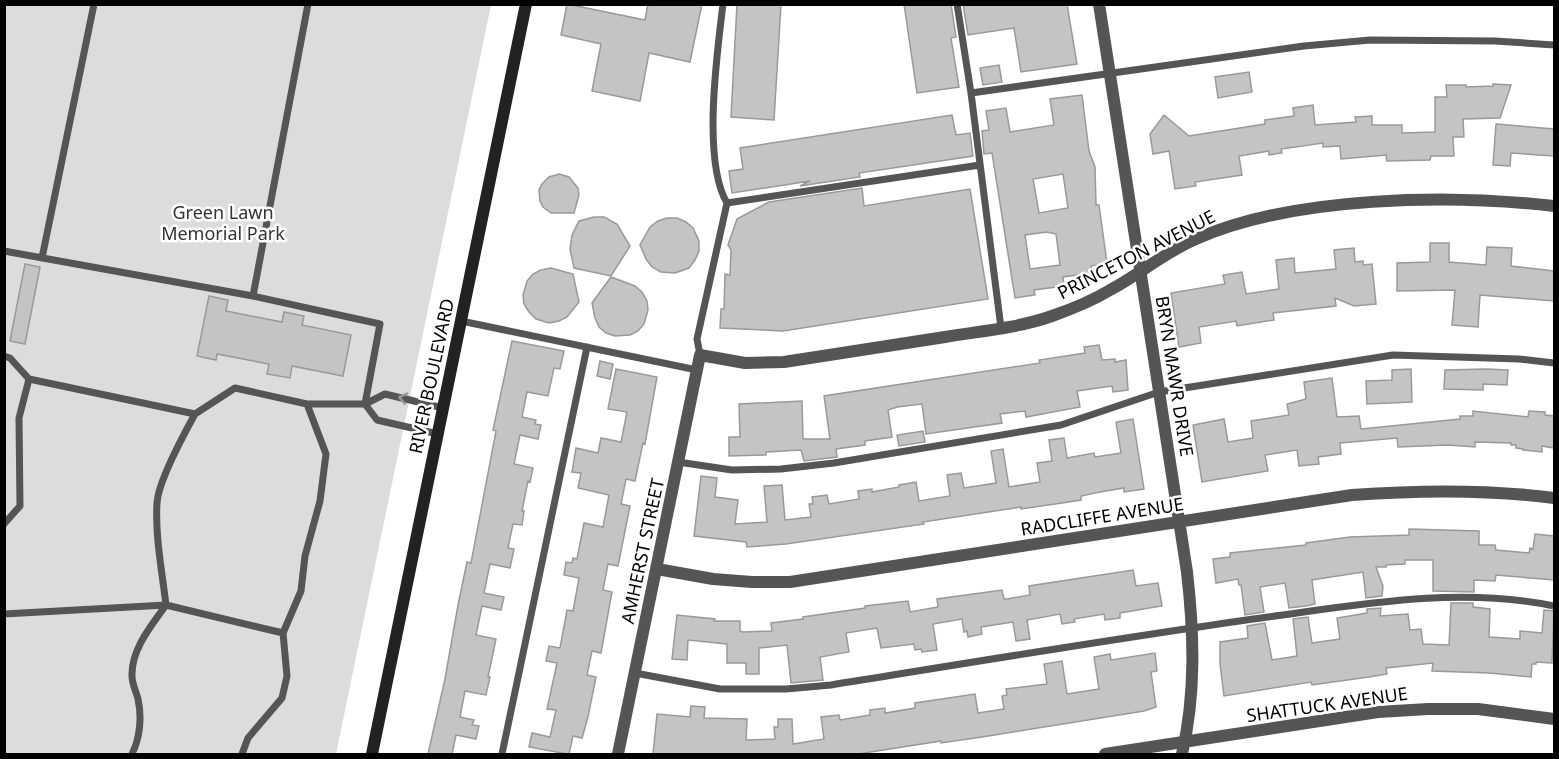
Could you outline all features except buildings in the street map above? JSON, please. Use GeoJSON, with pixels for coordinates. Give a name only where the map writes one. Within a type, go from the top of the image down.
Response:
{"type":"FeatureCollection","features":[{"type":"Feature","properties":{"kind":"main road","name":"RIVER BOULEVARD"},"geometry":{"type":"LineString","coordinates":[[372,754],[526,4]]}},
{"type":"Feature","properties":{"kind":"street","name":"BRYN MAWR DRIVE"},"geometry":{"type":"LineString","coordinates":[[1099,4],[1188,572],[1193,655],[1191,699],[1183,748]]}},
{"type":"Feature","properties":{"kind":"street","name":"PRINCETON AVENUE"},"geometry":{"type":"LineString","coordinates":[[700,355],[745,363],[784,363],[1001,328],[1050,317],[1112,290],[1169,253],[1204,235],[1225,227],[1280,213],[1355,204],[1412,201],[1487,201],[1554,206]]}},
{"type":"Feature","properties":{"kind":"street","name":"AMHERST STREET"},"geometry":{"type":"LineString","coordinates":[[618,754],[700,355]]}},
{"type":"Feature","properties":{"kind":"street","name":"RADCLIFFE AVENUE"},"geometry":{"type":"LineString","coordinates":[[657,569],[713,579],[790,582],[1352,495],[1463,490],[1518,493],[1554,498]]}},
{"type":"Feature","properties":{"kind":"street","name":"SHATTUCK AVENUE"},"geometry":{"type":"LineString","coordinates":[[1106,754],[1183,748],[1378,712],[1478,709],[1554,719]]}},
{"type":"Feature","properties":{"kind":"lane"},"geometry":{"type":"LineString","coordinates":[[42,258],[94,4]]}},
{"type":"Feature","properties":{"kind":"lane"},"geometry":{"type":"LineString","coordinates":[[253,296],[308,4]]}},
{"type":"Feature","properties":{"kind":"lane"},"geometry":{"type":"LineString","coordinates":[[700,355],[697,339],[727,203],[720,192],[718,183],[713,128],[723,4]]}},
{"type":"Feature","properties":{"kind":"lane"},"geometry":{"type":"LineString","coordinates":[[957,4],[971,93],[1001,328]]}},
{"type":"Feature","properties":{"kind":"lane"},"geometry":{"type":"LineString","coordinates":[[971,93],[1304,46],[1370,40],[1495,41],[1554,45]]}},
{"type":"Feature","properties":{"kind":"lane"},"geometry":{"type":"LineString","coordinates":[[727,203],[980,165]]}},
{"type":"Feature","properties":{"kind":"lane"},"geometry":{"type":"LineString","coordinates":[[4,251],[253,296],[380,324],[364,405]]}},
{"type":"Feature","properties":{"kind":"lane"},"geometry":{"type":"LineString","coordinates":[[461,321],[697,370]]}},
{"type":"Feature","properties":{"kind":"lane"},"geometry":{"type":"LineString","coordinates":[[502,754],[587,347]]}},
{"type":"Feature","properties":{"kind":"lane"},"geometry":{"type":"LineString","coordinates":[[4,356],[10,358],[29,379],[195,414]]}},
{"type":"Feature","properties":{"kind":"lane"},"geometry":{"type":"LineString","coordinates":[[678,462],[732,470],[781,469],[834,463],[1061,425],[1160,392],[1393,356],[1519,359],[1554,363]]}},
{"type":"Feature","properties":{"kind":"lane"},"geometry":{"type":"LineString","coordinates":[[4,524],[20,506],[19,418],[29,379]]}},
{"type":"Feature","properties":{"kind":"lane"},"geometry":{"type":"LineString","coordinates":[[132,754],[140,722],[132,677],[134,661],[145,634],[166,605],[158,542],[156,501],[169,465],[195,414],[235,388],[307,404],[364,405],[385,394],[443,408]]}},
{"type":"Feature","properties":{"kind":"lane"},"geometry":{"type":"LineString","coordinates":[[242,754],[248,738],[282,698],[287,676],[283,633],[301,591],[305,556],[320,501],[326,454],[307,404]]}},
{"type":"Feature","properties":{"kind":"lane"},"geometry":{"type":"LineString","coordinates":[[364,405],[377,420],[438,434]]}},
{"type":"Feature","properties":{"kind":"lane"},"geometry":{"type":"LineString","coordinates":[[635,673],[720,689],[831,686],[1192,627],[1395,600],[1485,597],[1532,601],[1554,606]]}},
{"type":"Feature","properties":{"kind":"lane"},"geometry":{"type":"LineString","coordinates":[[4,614],[166,605],[283,633]]}},
{"type":"Feature","properties":{"kind":"green space","name":"Green Lawn Memorial Park"},"geometry":{"type":"Polygon","coordinates":[[[4,5],[491,5],[336,754],[5,754],[4,5]]]}}]}
